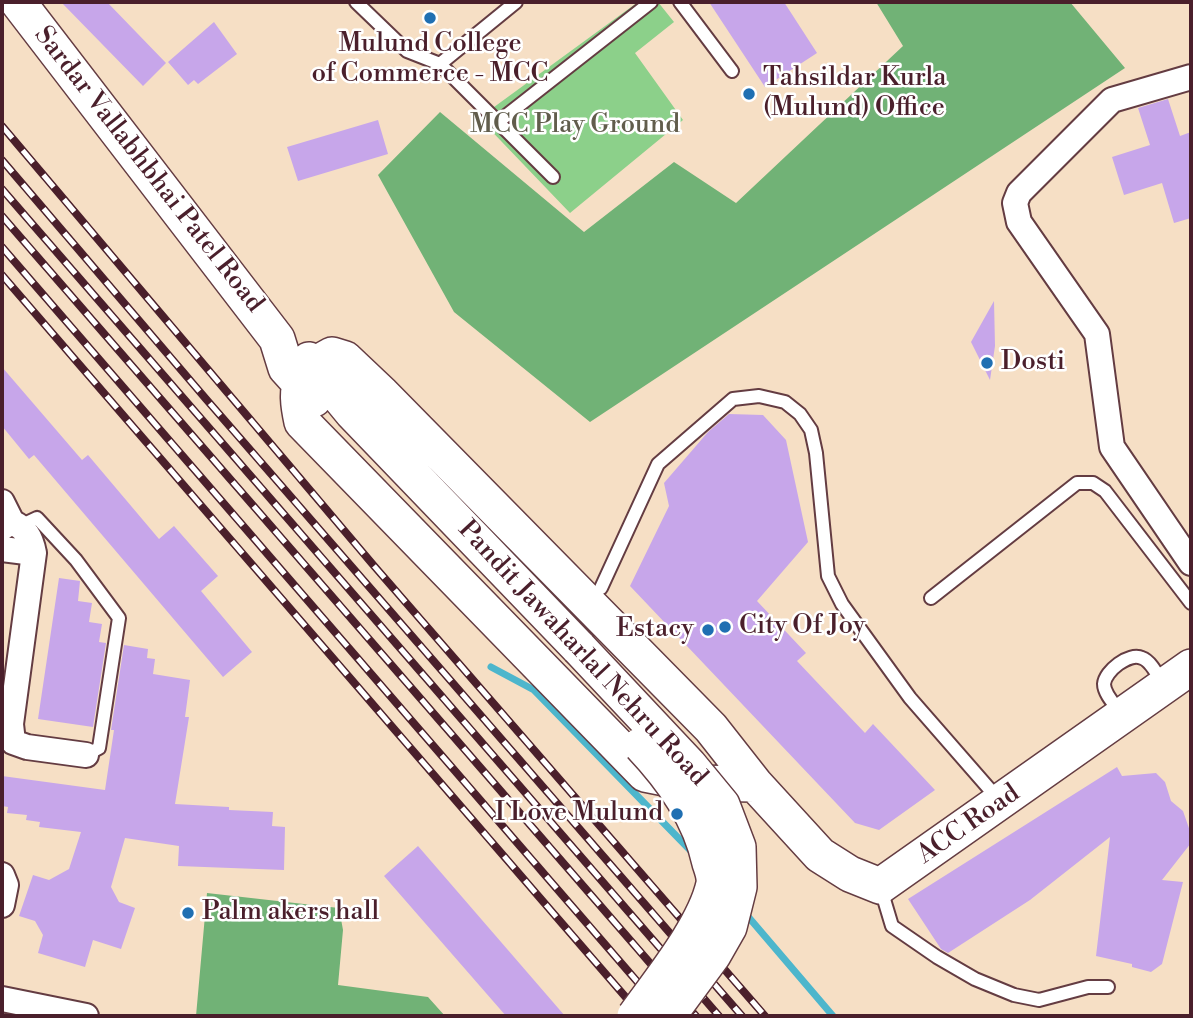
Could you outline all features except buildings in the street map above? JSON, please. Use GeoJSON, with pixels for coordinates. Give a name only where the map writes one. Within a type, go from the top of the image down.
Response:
{"type":"FeatureCollection","features":[{"type":"Feature","properties":{"kind":"main road","name":"Sardar Vallabhbhai Patel Road"},"geometry":{"type":"LineString","coordinates":[[18,2],[277,338],[286,368],[306,374]]}},
{"type":"Feature","properties":{"kind":"main road"},"geometry":{"type":"LineString","coordinates":[[755,784],[690,783],[645,775],[302,422],[297,397],[306,374],[332,355],[345,359],[710,728],[755,784],[820,855],[850,874],[880,886]]}},
{"type":"Feature","properties":{"kind":"main road","name":"Pandit Jawaharlal Nehru Road"},"geometry":{"type":"LineString","coordinates":[[306,374],[337,425],[573,657],[689,765],[723,805],[738,847],[738,887],[729,927],[713,955],[668,1016]]}},
{"type":"Feature","properties":{"kind":"main road","name":"Pandit Jawaharlal Nehru Road"},"geometry":{"type":"LineString","coordinates":[[306,374],[352,412],[573,657],[687,803],[705,841],[715,882],[682,950],[635,1016]]}},
{"type":"Feature","properties":{"kind":"main road","name":"ACC Road"},"geometry":{"type":"LineString","coordinates":[[880,886],[1178,676]]}},
{"type":"Feature","properties":{"kind":"street"},"geometry":{"type":"LineString","coordinates":[[1191,77],[1112,100],[1019,193],[1015,203],[1019,222],[1097,334],[1112,447],[1191,563]]}},
{"type":"Feature","properties":{"kind":"street"},"geometry":{"type":"LineString","coordinates":[[9,519],[31,538],[18,551],[10,637],[13,742],[27,747],[86,755]]}},
{"type":"Feature","properties":{"kind":"street"},"geometry":{"type":"LineString","coordinates":[[2,876],[6,885],[2,905]]}},
{"type":"Feature","properties":{"kind":"street"},"geometry":{"type":"LineString","coordinates":[[2,999],[86,1016]]}},
{"type":"Feature","properties":{"kind":"lane"},"geometry":{"type":"LineString","coordinates":[[356,2],[407,51],[440,64],[553,177]]}},
{"type":"Feature","properties":{"kind":"lane"},"geometry":{"type":"LineString","coordinates":[[440,64],[516,2]]}},
{"type":"Feature","properties":{"kind":"lane"},"geometry":{"type":"LineString","coordinates":[[498,122],[651,2]]}},
{"type":"Feature","properties":{"kind":"lane"},"geometry":{"type":"LineString","coordinates":[[680,2],[732,71]]}},
{"type":"Feature","properties":{"kind":"lane"},"geometry":{"type":"LineString","coordinates":[[601,588],[658,464],[733,399],[759,396],[785,401],[811,430],[816,453],[828,576],[842,604],[910,698],[1001,803]]}},
{"type":"Feature","properties":{"kind":"lane"},"geometry":{"type":"LineString","coordinates":[[930,598],[1077,483],[1093,483],[1105,491],[1191,603]]}},
{"type":"Feature","properties":{"kind":"lane"},"geometry":{"type":"LineString","coordinates":[[9,519],[37,519],[76,560],[119,618],[99,748],[86,755]]}},
{"type":"Feature","properties":{"kind":"lane"},"geometry":{"type":"LineString","coordinates":[[880,886],[892,926],[975,979],[1014,995],[1039,1000],[1088,987],[1108,986]]}},
{"type":"Feature","properties":{"kind":"green space","name":"MCC Play Ground"},"geometry":{"type":"Polygon","coordinates":[[[638,2],[658,2],[674,22],[635,53],[683,120],[570,213],[479,118],[638,2]]]}},
{"type":"Feature","properties":{"kind":"green space"},"geometry":{"type":"Polygon","coordinates":[[[876,2],[1070,2],[1125,68],[590,422],[454,312],[378,175],[440,112],[584,232],[674,162],[736,203],[903,46],[876,2]]]}},
{"type":"Feature","properties":{"kind":"green space"},"geometry":{"type":"Polygon","coordinates":[[[207,893],[339,908],[343,930],[338,985],[428,997],[445,1016],[196,1016],[207,893]]]}},
{"type":"Feature","properties":{"kind":"waterway"},"geometry":{"type":"LineString","coordinates":[[491,667],[534,690],[691,851]]}},
{"type":"Feature","properties":{"kind":"waterway"},"geometry":{"type":"LineString","coordinates":[[745,913],[833,1016]]}},
{"type":"Feature","properties":{"kind":"railway"},"geometry":{"type":"LineString","coordinates":[[2,126],[375,567],[765,1016]]}},
{"type":"Feature","properties":{"kind":"railway"},"geometry":{"type":"LineString","coordinates":[[2,160],[742,1016]]}},
{"type":"Feature","properties":{"kind":"railway"},"geometry":{"type":"LineString","coordinates":[[2,189],[719,1016]]}},
{"type":"Feature","properties":{"kind":"railway"},"geometry":{"type":"LineString","coordinates":[[2,216],[696,1016]]}},
{"type":"Feature","properties":{"kind":"railway"},"geometry":{"type":"LineString","coordinates":[[2,247],[667,1016]]}},
{"type":"Feature","properties":{"kind":"railway"},"geometry":{"type":"LineString","coordinates":[[2,275],[642,1016]]}},
{"type":"Feature","properties":{"kind":"place","name":"Mulund College of Commerce - MCC"},"geometry":{"type":"Point","coordinates":[430,18]}},
{"type":"Feature","properties":{"kind":"place","name":"Tahsildar Kurla (Mulund) Office"},"geometry":{"type":"Point","coordinates":[749,94]}},
{"type":"Feature","properties":{"kind":"place","name":"Dosti"},"geometry":{"type":"Point","coordinates":[987,363]}},
{"type":"Feature","properties":{"kind":"place","name":"City Of Joy"},"geometry":{"type":"Point","coordinates":[725,627]}},
{"type":"Feature","properties":{"kind":"place","name":"Estacy"},"geometry":{"type":"Point","coordinates":[708,630]}},
{"type":"Feature","properties":{"kind":"place","name":"I Love Mulund"},"geometry":{"type":"Point","coordinates":[677,814]}},
{"type":"Feature","properties":{"kind":"place","name":"Palm akers hall"},"geometry":{"type":"Point","coordinates":[188,913]}}]}
